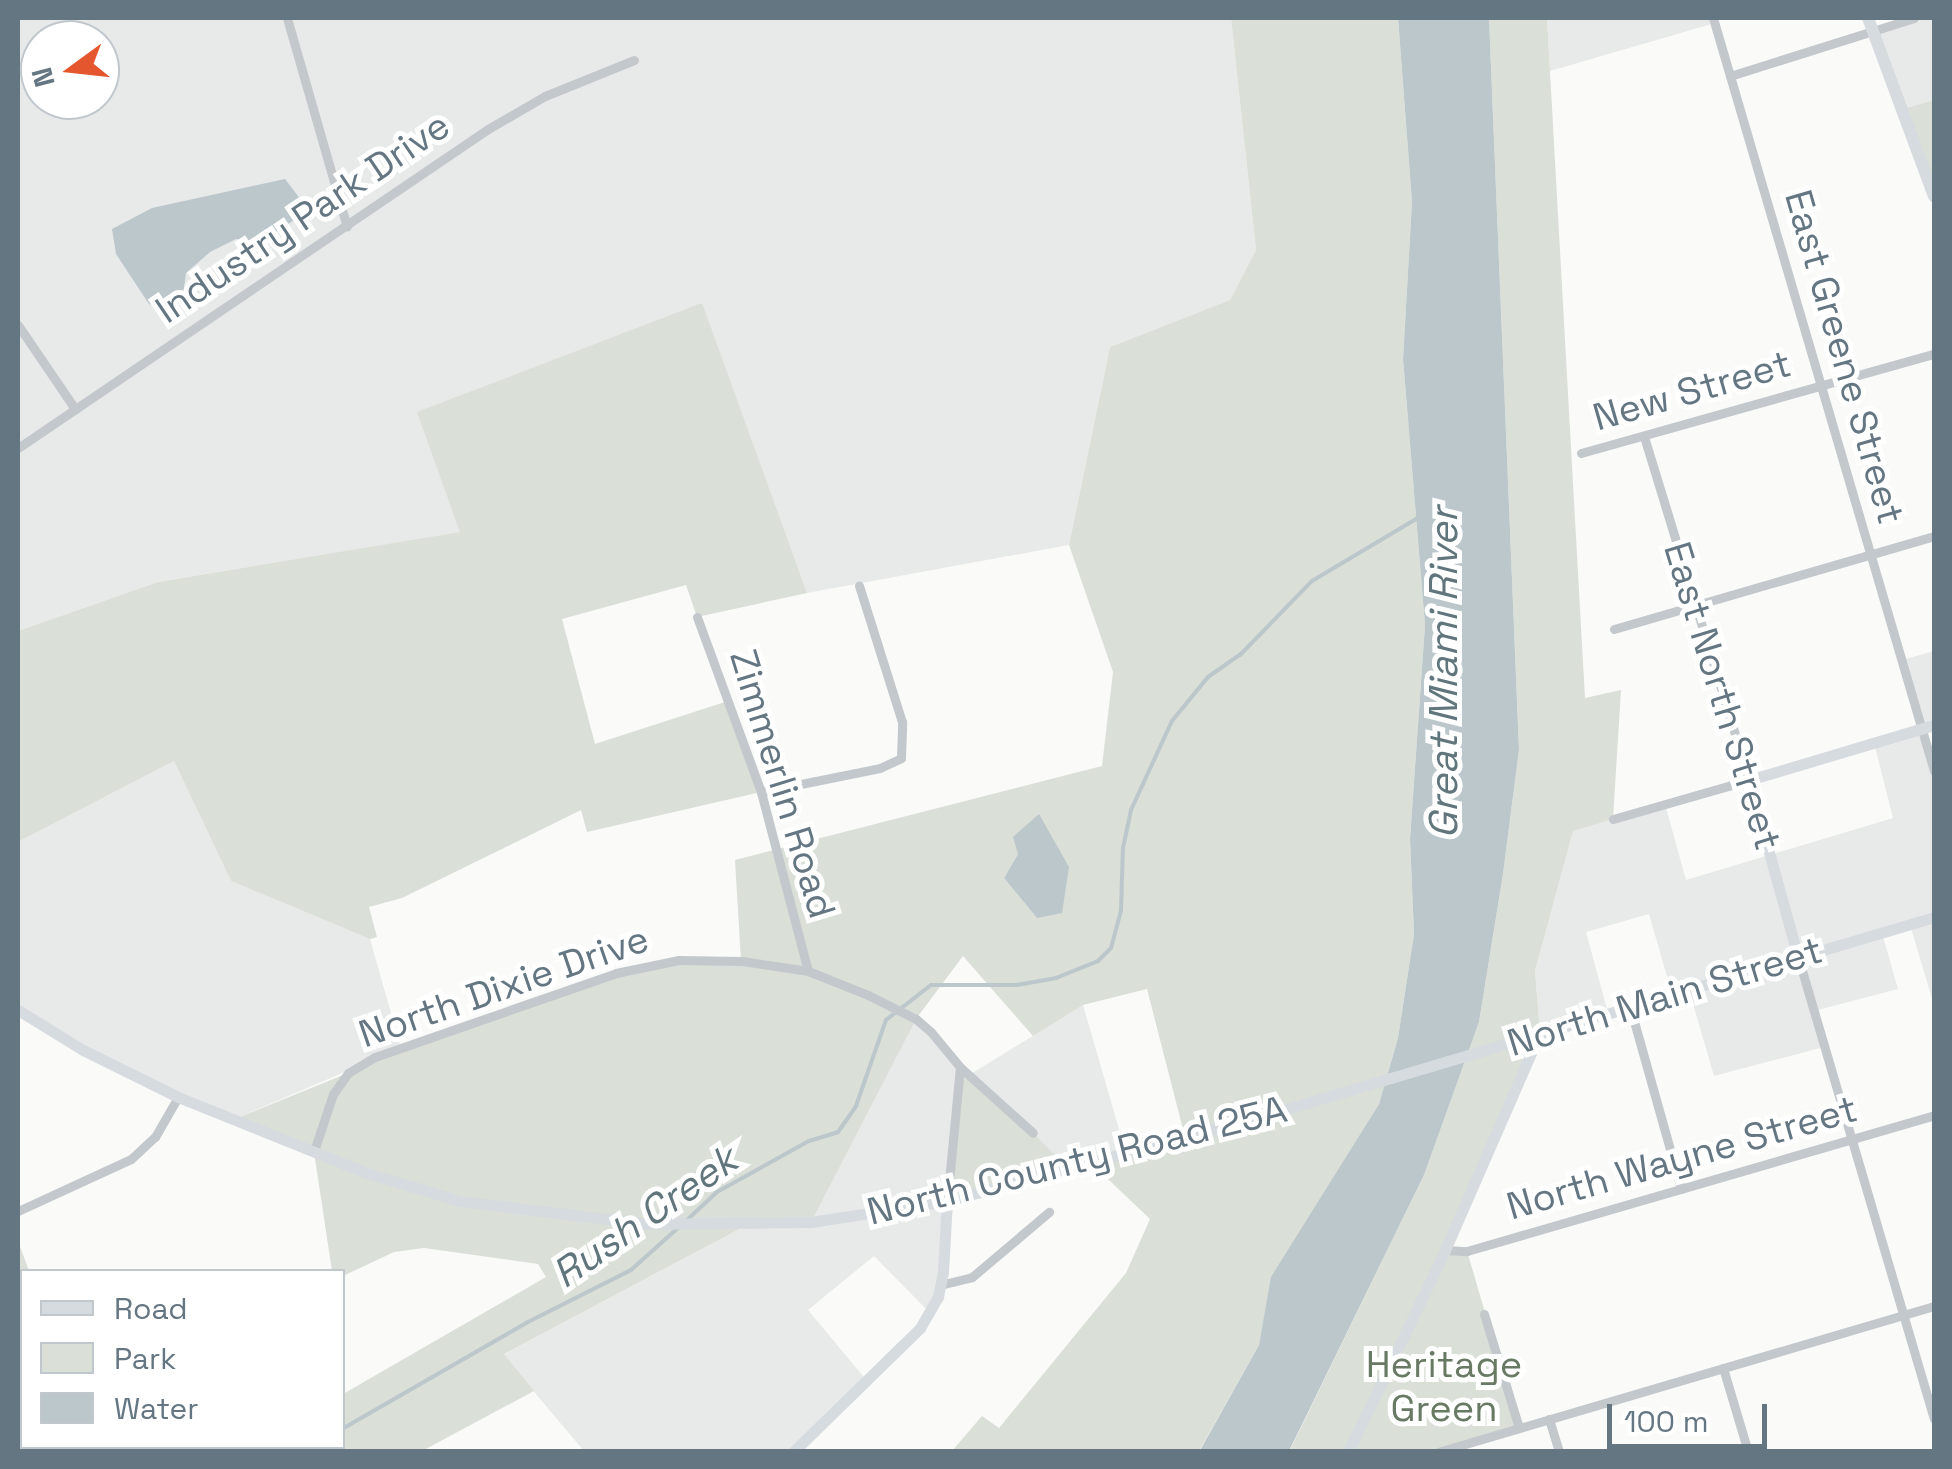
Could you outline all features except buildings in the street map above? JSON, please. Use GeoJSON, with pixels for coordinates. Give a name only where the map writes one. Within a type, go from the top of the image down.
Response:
{"type":"FeatureCollection","features":[{"type":"Feature","properties":{"kind":"main road"},"geometry":{"type":"LineString","coordinates":[[1870,23],[1934,196]]}},
{"type":"Feature","properties":{"kind":"main road"},"geometry":{"type":"LineString","coordinates":[[1750,780],[1928,727]]}},
{"type":"Feature","properties":{"kind":"main road","name":"East North Street"},"geometry":{"type":"LineString","coordinates":[[1750,780],[1798,957]]}},
{"type":"Feature","properties":{"kind":"main road","name":"North Main Street"},"geometry":{"type":"LineString","coordinates":[[1395,1078],[1934,917]]}},
{"type":"Feature","properties":{"kind":"main road","name":"North County Road 25A"},"geometry":{"type":"LineString","coordinates":[[18,1010],[82,1050],[178,1097],[367,1173],[460,1201],[646,1224],[747,1225],[879,1214],[948,1201],[1395,1078]]}},
{"type":"Feature","properties":{"kind":"main road"},"geometry":{"type":"LineString","coordinates":[[1348,1452],[1446,1250],[1540,1034]]}},
{"type":"Feature","properties":{"kind":"main road"},"geometry":{"type":"LineString","coordinates":[[792,1452],[920,1328],[940,1285],[948,1201]]}},
{"type":"Feature","properties":{"kind":"street"},"geometry":{"type":"LineString","coordinates":[[287,18],[347,227]]}},
{"type":"Feature","properties":{"kind":"street","name":"East Greene Street"},"geometry":{"type":"LineString","coordinates":[[1713,18],[1872,556],[1928,727],[1934,771]]}},
{"type":"Feature","properties":{"kind":"street"},"geometry":{"type":"LineString","coordinates":[[1730,76],[1870,23],[1914,18]]}},
{"type":"Feature","properties":{"kind":"street","name":"Industry Park Drive"},"geometry":{"type":"LineString","coordinates":[[18,448],[530,104],[634,60]]}},
{"type":"Feature","properties":{"kind":"street"},"geometry":{"type":"LineString","coordinates":[[18,325],[75,409]]}},
{"type":"Feature","properties":{"kind":"street","name":"New Street"},"geometry":{"type":"LineString","coordinates":[[1581,454],[1934,354]]}},
{"type":"Feature","properties":{"kind":"street","name":"East North Street"},"geometry":{"type":"LineString","coordinates":[[1644,436],[1750,780]]}},
{"type":"Feature","properties":{"kind":"street"},"geometry":{"type":"LineString","coordinates":[[1614,628],[1934,536]]}},
{"type":"Feature","properties":{"kind":"street"},"geometry":{"type":"LineString","coordinates":[[762,792],[880,768],[901,758],[902,722],[859,586]]}},
{"type":"Feature","properties":{"kind":"street","name":"Zimmerlin Road"},"geometry":{"type":"LineString","coordinates":[[697,616],[762,792],[808,971]]}},
{"type":"Feature","properties":{"kind":"street"},"geometry":{"type":"LineString","coordinates":[[1614,819],[1750,780]]}},
{"type":"Feature","properties":{"kind":"street"},"geometry":{"type":"LineString","coordinates":[[1798,957],[1934,1418]]}},
{"type":"Feature","properties":{"kind":"street","name":"North Dixie Drive"},"geometry":{"type":"LineString","coordinates":[[314,1152],[320,1123],[348,1073],[401,1048],[616,973],[680,960],[742,960],[808,971],[868,995],[916,1019],[960,1067],[1033,1133]]}},
{"type":"Feature","properties":{"kind":"street"},"geometry":{"type":"LineString","coordinates":[[1630,1007],[1681,1190]]}},
{"type":"Feature","properties":{"kind":"street"},"geometry":{"type":"LineString","coordinates":[[948,1201],[960,1067]]}},
{"type":"Feature","properties":{"kind":"street"},"geometry":{"type":"LineString","coordinates":[[18,1211],[131,1159],[155,1137],[178,1097]]}},
{"type":"Feature","properties":{"kind":"street","name":"North Wayne Street"},"geometry":{"type":"LineString","coordinates":[[1446,1250],[1468,1251],[1934,1115]]}},
{"type":"Feature","properties":{"kind":"street"},"geometry":{"type":"LineString","coordinates":[[940,1285],[972,1277],[1048,1212]]}},
{"type":"Feature","properties":{"kind":"street"},"geometry":{"type":"LineString","coordinates":[[1438,1452],[1934,1306]]}},
{"type":"Feature","properties":{"kind":"street"},"geometry":{"type":"LineString","coordinates":[[1484,1314],[1519,1428]]}},
{"type":"Feature","properties":{"kind":"street"},"geometry":{"type":"LineString","coordinates":[[1723,1368],[1748,1452]]}},
{"type":"Feature","properties":{"kind":"street"},"geometry":{"type":"LineString","coordinates":[[1549,1419],[1558,1452]]}},
{"type":"Feature","properties":{"kind":"shaded area"},"geometry":{"type":"Polygon","coordinates":[[[18,18],[1231,18],[1256,250],[1230,300],[1110,347],[1069,545],[807,593],[701,303],[461,532],[158,582],[18,631],[18,18]]]}},
{"type":"Feature","properties":{"kind":"shaded area"},"geometry":{"type":"Polygon","coordinates":[[[1547,18],[1713,18],[1715,23],[1550,71],[1547,18]]]}},
{"type":"Feature","properties":{"kind":"shaded area"},"geometry":{"type":"Polygon","coordinates":[[[1914,18],[1934,18],[1934,100],[1903,109],[1872,29],[1914,18]]]}},
{"type":"Feature","properties":{"kind":"shaded area"},"geometry":{"type":"Polygon","coordinates":[[[1934,651],[1934,725],[1922,729],[1902,660],[1934,651]]]}},
{"type":"Feature","properties":{"kind":"shaded area"},"geometry":{"type":"Polygon","coordinates":[[[1922,729],[1934,771],[1934,1005],[1910,925],[1882,933],[1898,989],[1814,1011],[1824,1047],[1714,1076],[1689,990],[1672,994],[1649,914],[1586,932],[1608,1013],[1540,1033],[1535,971],[1573,830],[1665,804],[1686,880],[1893,818],[1874,743],[1922,729]]]}},
{"type":"Feature","properties":{"kind":"shaded area"},"geometry":{"type":"Polygon","coordinates":[[[174,761],[231,881],[370,939],[401,1048],[235,1119],[178,1097],[18,1010],[18,842],[174,761]]]}},
{"type":"Feature","properties":{"kind":"shaded area"},"geometry":{"type":"Polygon","coordinates":[[[1083,1005],[1126,1153],[1068,1168],[969,1075],[1083,1005]]]}},
{"type":"Feature","properties":{"kind":"shaded area"},"geometry":{"type":"Polygon","coordinates":[[[916,1019],[960,1067],[943,1272],[929,1312],[874,1256],[808,1310],[868,1382],[793,1451],[584,1451],[503,1355],[747,1225],[916,1019]]]}},
{"type":"Feature","properties":{"kind":"green space"},"geometry":{"type":"Polygon","coordinates":[[[1231,18],[1398,18],[1412,202],[1403,359],[1425,625],[1410,839],[1414,934],[1398,1038],[1379,1104],[1272,1277],[1259,1345],[1199,1451],[952,1451],[982,1416],[999,1428],[1126,1273],[1150,1219],[1090,1162],[1185,1137],[1147,989],[1083,1005],[1033,1036],[963,956],[916,1019],[811,1222],[747,1225],[504,1354],[534,1391],[422,1451],[243,1451],[345,1449],[345,1393],[546,1277],[538,1264],[424,1248],[394,1252],[345,1275],[345,1269],[332,1269],[314,1152],[235,1119],[348,1073],[375,1057],[616,973],[679,960],[741,961],[735,860],[1102,766],[1113,672],[1069,545],[1110,347],[1230,300],[1256,250],[1231,18]],[[1018,854],[1004,878],[1037,918],[1018,854]]]}},
{"type":"Feature","properties":{"kind":"green space","name":"Heritage Green"},"geometry":{"type":"Polygon","coordinates":[[[1489,18],[1547,18],[1585,698],[1621,690],[1613,819],[1573,831],[1535,971],[1540,1033],[1446,1250],[1467,1251],[1519,1428],[1438,1451],[1289,1452],[1424,1175],[1479,1022],[1503,874],[1519,750],[1489,18]]]}},
{"type":"Feature","properties":{"kind":"green space"},"geometry":{"type":"Polygon","coordinates":[[[1934,100],[1934,196],[1903,109],[1934,100]]]}},
{"type":"Feature","properties":{"kind":"green space"},"geometry":{"type":"Polygon","coordinates":[[[702,303],[807,593],[697,617],[686,585],[562,619],[595,744],[728,701],[761,792],[587,832],[581,810],[402,898],[369,907],[377,937],[370,939],[231,881],[174,761],[18,842],[18,631],[158,582],[460,532],[417,412],[702,303]]]}},
{"type":"Feature","properties":{"kind":"green space"},"geometry":{"type":"Polygon","coordinates":[[[960,1067],[1033,1133],[1068,1168],[947,1201],[960,1067]]]}},
{"type":"Feature","properties":{"kind":"green space"},"geometry":{"type":"Polygon","coordinates":[[[18,1241],[28,1269],[20,1269],[18,1381],[18,1241]]]}},
{"type":"Feature","properties":{"kind":"green space"},"geometry":{"type":"Polygon","coordinates":[[[18,1381],[20,1449],[29,1451],[18,1451],[18,1381]]]}},
{"type":"Feature","properties":{"kind":"water","name":"Great Miami River"},"geometry":{"type":"Polygon","coordinates":[[[1398,18],[1489,18],[1519,750],[1503,874],[1479,1022],[1424,1175],[1289,1451],[1199,1452],[1259,1345],[1271,1277],[1379,1104],[1398,1038],[1414,934],[1410,839],[1425,625],[1403,359],[1412,202],[1398,18]]]}},
{"type":"Feature","properties":{"kind":"water"},"geometry":{"type":"Polygon","coordinates":[[[285,179],[304,204],[302,215],[260,242],[236,239],[210,252],[186,273],[183,296],[160,308],[149,304],[116,254],[112,229],[152,208],[285,179]]]}},
{"type":"Feature","properties":{"kind":"water"},"geometry":{"type":"Polygon","coordinates":[[[1039,814],[1069,867],[1062,913],[1037,918],[1004,878],[1018,854],[1013,837],[1039,814]]]}},
{"type":"Feature","properties":{"kind":"waterway","name":"Rush Creek"},"geometry":{"type":"LineString","coordinates":[[687,1220],[717,1192],[809,1141],[838,1132],[856,1106],[886,1020],[931,985],[1017,985],[1056,978],[1098,961],[1111,948],[1121,910],[1123,848],[1131,810],[1172,721],[1208,677],[1240,655],[1312,581],[1421,516]]}},
{"type":"Feature","properties":{"kind":"waterway","name":"Rush Creek"},"geometry":{"type":"LineString","coordinates":[[345,1427],[528,1322],[631,1270],[680,1226]]}},
{"type":"Feature","properties":{"kind":"waterway","name":"Rush Creek"},"geometry":{"type":"LineString","coordinates":[[304,1452],[308,1449]]}}]}
